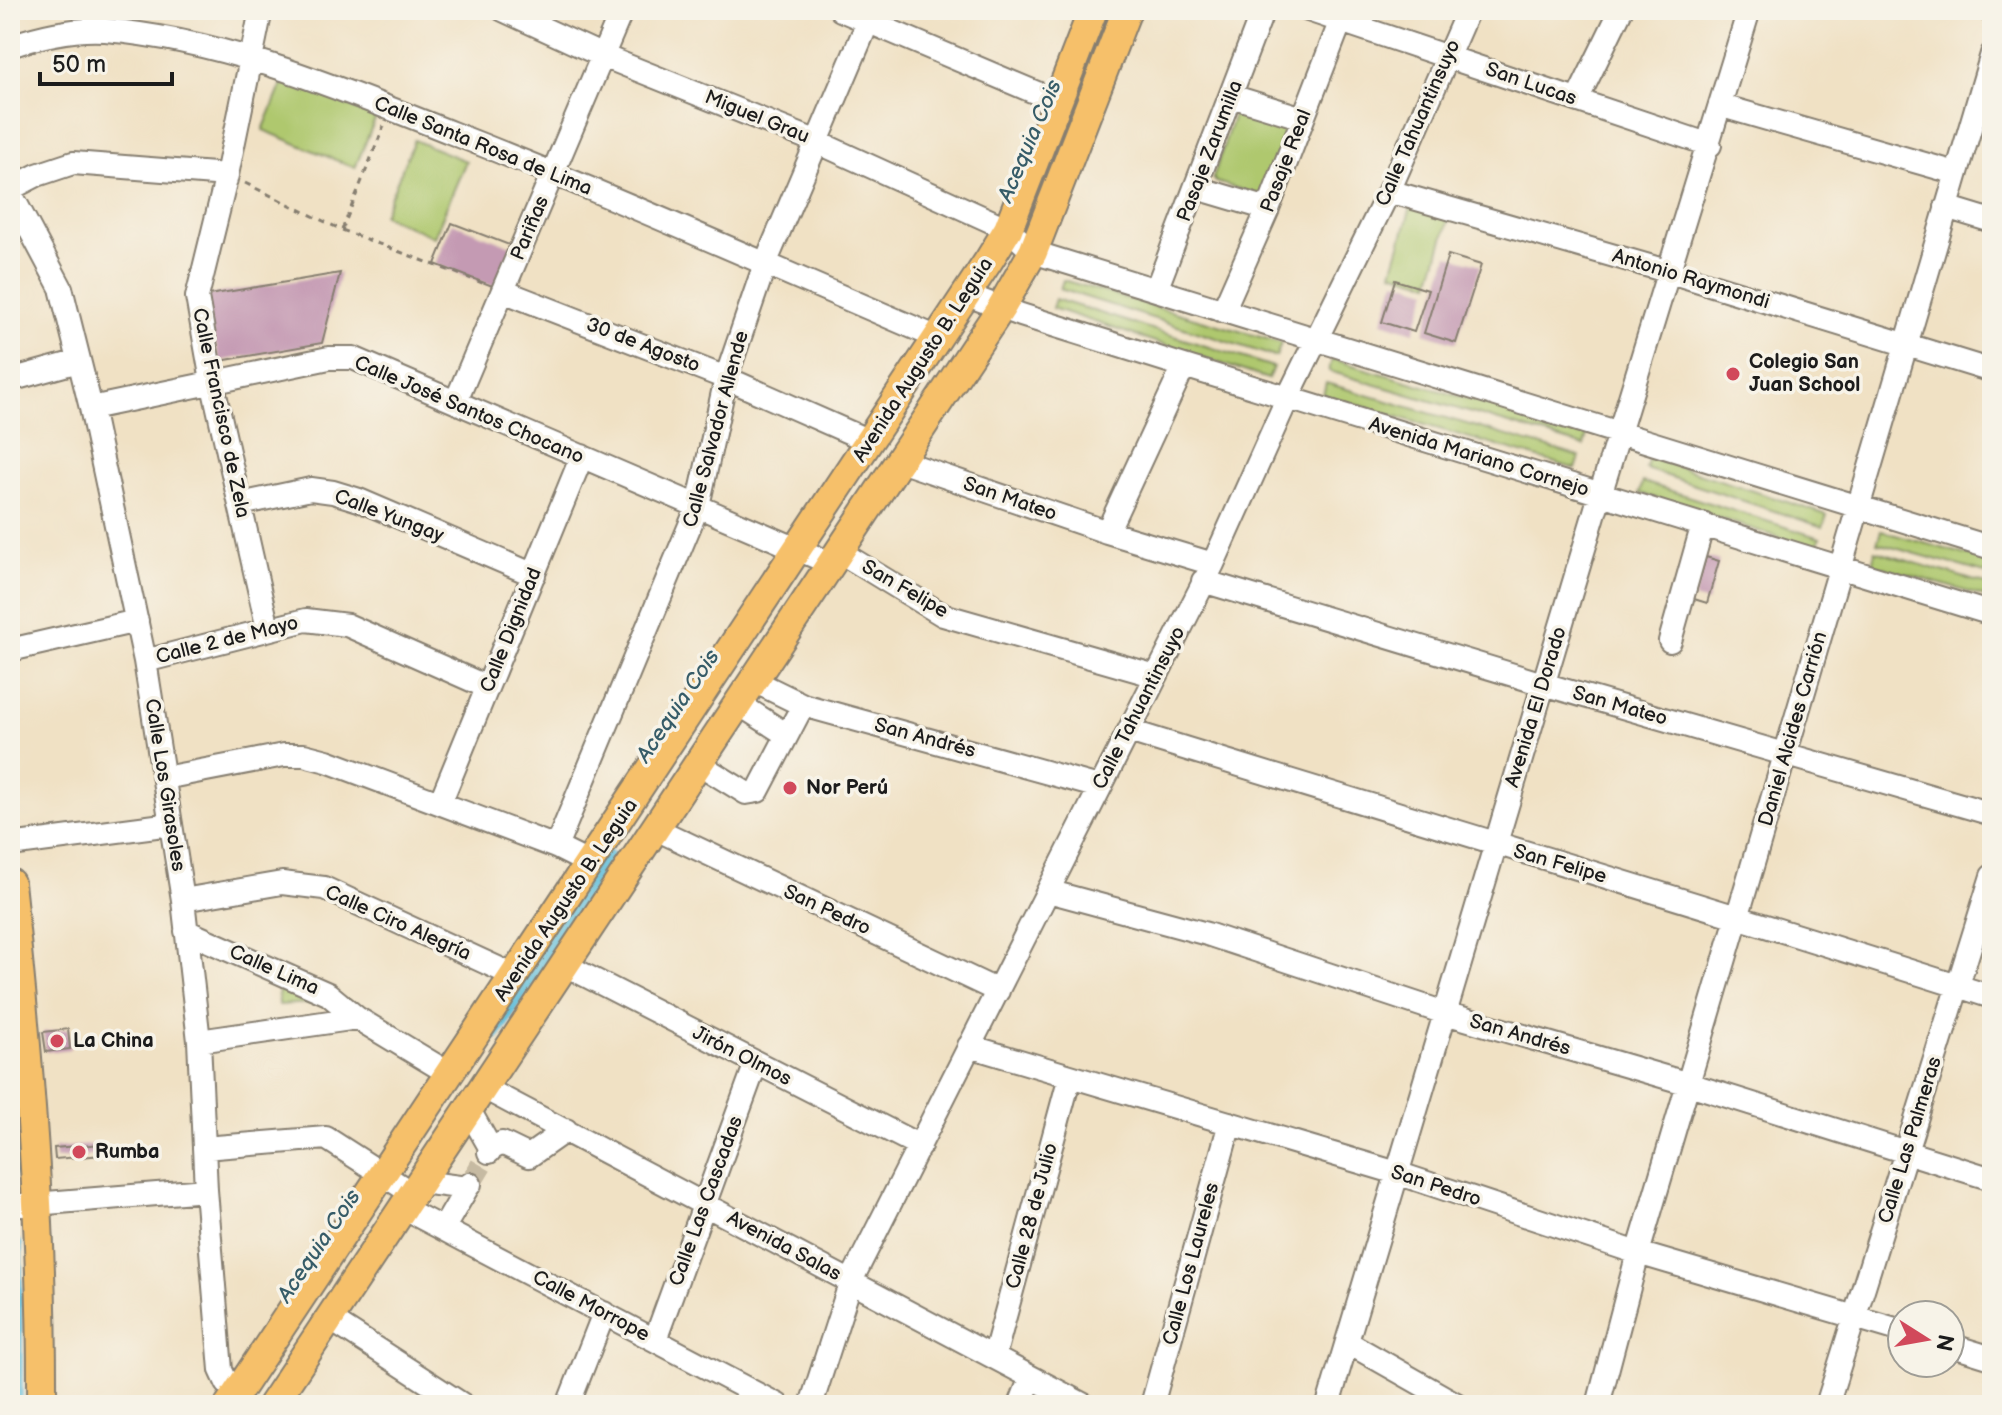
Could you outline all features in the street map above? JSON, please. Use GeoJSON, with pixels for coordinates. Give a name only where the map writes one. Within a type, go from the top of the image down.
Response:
{"type":"FeatureCollection","features":[{"type":"Feature","properties":{"kind":"main road","name":"Avenida Augusto B. Leguia"},"geometry":{"type":"LineString","coordinates":[[233,1400],[968,295],[1008,229],[1093,10]]}},
{"type":"Feature","properties":{"kind":"main road","name":"Avenida Augusto B. Leguia"},"geometry":{"type":"LineString","coordinates":[[272,1405],[1000,308],[1032,251],[1127,10]]}},
{"type":"Feature","properties":{"kind":"main road"},"geometry":{"type":"LineString","coordinates":[[10,883],[24,1015],[38,1204],[42,1405]]}},
{"type":"Feature","properties":{"kind":"street","name":"Calle Francisco de Zela"},"geometry":{"type":"LineString","coordinates":[[261,10],[227,175],[197,297],[212,381],[268,629]]}},
{"type":"Feature","properties":{"kind":"street","name":"Miguel Grau"},"geometry":{"type":"LineString","coordinates":[[503,10],[603,56],[815,141],[1008,229]]}},
{"type":"Feature","properties":{"kind":"street","name":"Pariñas"},"geometry":{"type":"LineString","coordinates":[[456,401],[622,10]]}},
{"type":"Feature","properties":{"kind":"street"},"geometry":{"type":"LineString","coordinates":[[841,10],[870,16],[1058,102]]}},
{"type":"Feature","properties":{"kind":"street","name":"Pasaje Zarumilla"},"geometry":{"type":"LineString","coordinates":[[1156,290],[1263,10]]}},
{"type":"Feature","properties":{"kind":"street","name":"San Lucas"},"geometry":{"type":"LineString","coordinates":[[1308,10],[1343,15],[1448,56],[1710,145]]}},
{"type":"Feature","properties":{"kind":"street","name":"Calle Tahuantinsuyo"},"geometry":{"type":"LineString","coordinates":[[811,1405],[851,1281],[1208,573],[1288,397],[1389,191],[1468,10]]}},
{"type":"Feature","properties":{"kind":"street"},"geometry":{"type":"LineString","coordinates":[[1577,100],[1621,10]]}},
{"type":"Feature","properties":{"kind":"street","name":"Avenida El Dorado"},"geometry":{"type":"LineString","coordinates":[[1328,1405],[1600,495],[1749,10]]}},
{"type":"Feature","properties":{"kind":"street","name":"Pasaje Real"},"geometry":{"type":"LineString","coordinates":[[1223,311],[1268,209],[1343,15]]}},
{"type":"Feature","properties":{"kind":"street","name":"Calle Salvador Allende"},"geometry":{"type":"LineString","coordinates":[[556,847],[698,506],[726,378],[765,264],[870,16]]}},
{"type":"Feature","properties":{"kind":"street","name":"Calle Santa Rosa de Lima"},"geometry":{"type":"LineString","coordinates":[[10,46],[54,34],[102,30],[155,37],[250,59],[335,86],[553,172],[938,338]]}},
{"type":"Feature","properties":{"kind":"street","name":"Daniel Alcides Carrión"},"geometry":{"type":"LineString","coordinates":[[1598,1405],[1638,1253],[1992,54]]}},
{"type":"Feature","properties":{"kind":"street"},"geometry":{"type":"LineString","coordinates":[[1231,96],[1303,118]]}},
{"type":"Feature","properties":{"kind":"street"},"geometry":{"type":"LineString","coordinates":[[1722,106],[1956,173]]}},
{"type":"Feature","properties":{"kind":"street"},"geometry":{"type":"LineString","coordinates":[[10,191],[37,175],[73,163],[227,175]]}},
{"type":"Feature","properties":{"kind":"street"},"geometry":{"type":"LineString","coordinates":[[1197,188],[1268,209]]}},
{"type":"Feature","properties":{"kind":"street","name":"Calle Los Girasoles"},"geometry":{"type":"LineString","coordinates":[[10,191],[61,288],[91,408],[145,661],[183,900],[199,1041],[206,1190],[221,1370],[233,1400]]}},
{"type":"Feature","properties":{"kind":"street","name":"Antonio Raymondi"},"geometry":{"type":"LineString","coordinates":[[1389,191],[1670,272],[1992,371]]}},
{"type":"Feature","properties":{"kind":"street"},"geometry":{"type":"LineString","coordinates":[[1946,207],[1992,221]]}},
{"type":"Feature","properties":{"kind":"street"},"geometry":{"type":"LineString","coordinates":[[1008,229],[1032,251],[1992,548]]}},
{"type":"Feature","properties":{"kind":"street","name":"30 de Agosto"},"geometry":{"type":"LineString","coordinates":[[503,291],[726,378],[869,441]]}},
{"type":"Feature","properties":{"kind":"street","name":"Avenida Mariano Cornejo"},"geometry":{"type":"LineString","coordinates":[[968,295],[1184,366],[1992,614]]}},
{"type":"Feature","properties":{"kind":"street","name":"Calle José Santos Chocano"},"geometry":{"type":"LineString","coordinates":[[91,408],[329,358],[353,358],[799,549],[834,560]]}},
{"type":"Feature","properties":{"kind":"street"},"geometry":{"type":"LineString","coordinates":[[10,380],[79,361]]}},
{"type":"Feature","properties":{"kind":"street"},"geometry":{"type":"LineString","coordinates":[[1107,532],[1184,366]]}},
{"type":"Feature","properties":{"kind":"street","name":"Calle Dignidad"},"geometry":{"type":"LineString","coordinates":[[440,803],[582,456]]}},
{"type":"Feature","properties":{"kind":"street","name":"San Mateo"},"geometry":{"type":"LineString","coordinates":[[900,461],[1107,532],[1208,573],[1543,684],[1992,814]]}},
{"type":"Feature","properties":{"kind":"street","name":"Calle Yungay"},"geometry":{"type":"LineString","coordinates":[[240,504],[311,489],[333,492],[359,500],[534,575]]}},
{"type":"Feature","properties":{"kind":"street"},"geometry":{"type":"LineString","coordinates":[[1670,641],[1703,524]]}},
{"type":"Feature","properties":{"kind":"street","name":"San Felipe"},"geometry":{"type":"LineString","coordinates":[[834,560],[943,615],[1156,676]]}},
{"type":"Feature","properties":{"kind":"street","name":"Calle 2 de Mayo"},"geometry":{"type":"LineString","coordinates":[[145,661],[306,620],[347,625],[487,687]]}},
{"type":"Feature","properties":{"kind":"street"},"geometry":{"type":"LineString","coordinates":[[10,650],[137,621]]}},
{"type":"Feature","properties":{"kind":"street"},"geometry":{"type":"LineString","coordinates":[[747,692],[787,735]]}},
{"type":"Feature","properties":{"kind":"street","name":"San Andrés"},"geometry":{"type":"LineString","coordinates":[[747,692],[1099,787]]}},
{"type":"Feature","properties":{"kind":"street"},"geometry":{"type":"LineString","coordinates":[[699,764],[746,793],[758,791],[803,705]]}},
{"type":"Feature","properties":{"kind":"street","name":"San Felipe"},"geometry":{"type":"LineString","coordinates":[[1129,731],[1738,916],[1992,997]]}},
{"type":"Feature","properties":{"kind":"street"},"geometry":{"type":"LineString","coordinates":[[164,778],[284,755],[304,755],[556,847],[590,864]]}},
{"type":"Feature","properties":{"kind":"street"},"geometry":{"type":"LineString","coordinates":[[10,845],[171,824]]}},
{"type":"Feature","properties":{"kind":"street","name":"San Pedro"},"geometry":{"type":"LineString","coordinates":[[656,829],[998,991]]}},
{"type":"Feature","properties":{"kind":"street","name":"Calle Las Palmeras"},"geometry":{"type":"LineString","coordinates":[[1827,1405],[1992,876]]}},
{"type":"Feature","properties":{"kind":"street","name":"Calle Ciro Alegría"},"geometry":{"type":"LineString","coordinates":[[183,900],[282,883],[324,888],[515,976]]}},
{"type":"Feature","properties":{"kind":"street","name":"San Andrés"},"geometry":{"type":"LineString","coordinates":[[1048,891],[1207,934],[1445,1013],[1689,1084],[1992,1179]]}},
{"type":"Feature","properties":{"kind":"street","name":"Calle Lima"},"geometry":{"type":"LineString","coordinates":[[186,931],[328,994],[357,1018],[450,1074]]}},
{"type":"Feature","properties":{"kind":"street","name":"Jirón Olmos"},"geometry":{"type":"LineString","coordinates":[[565,965],[920,1146]]}},
{"type":"Feature","properties":{"kind":"street","name":"Calle Lima"},"geometry":{"type":"LineString","coordinates":[[199,1041],[357,1018]]}},
{"type":"Feature","properties":{"kind":"street","name":"San Pedro"},"geometry":{"type":"LineString","coordinates":[[969,1046],[1397,1173],[1638,1253],[1886,1326]]}},
{"type":"Feature","properties":{"kind":"street","name":"Calle Las Cascadas"},"geometry":{"type":"LineString","coordinates":[[655,1340],[756,1063]]}},
{"type":"Feature","properties":{"kind":"street","name":"Calle 28 de Julio"},"geometry":{"type":"LineString","coordinates":[[994,1357],[1070,1076]]}},
{"type":"Feature","properties":{"kind":"street"},"geometry":{"type":"LineString","coordinates":[[477,1099],[490,1150],[502,1143],[529,1156],[566,1130]]}},
{"type":"Feature","properties":{"kind":"street","name":"Avenida Salas"},"geometry":{"type":"LineString","coordinates":[[477,1099],[566,1130],[1084,1405]]}},
{"type":"Feature","properties":{"kind":"street","name":"Calle Los Laureles"},"geometry":{"type":"LineString","coordinates":[[1152,1405],[1230,1123]]}},
{"type":"Feature","properties":{"kind":"street","name":"Calle Morrope"},"geometry":{"type":"LineString","coordinates":[[204,1148],[326,1138],[412,1194],[443,1229],[778,1405]]}},
{"type":"Feature","properties":{"kind":"street"},"geometry":{"type":"LineString","coordinates":[[412,1194],[468,1186],[443,1229]]}},
{"type":"Feature","properties":{"kind":"street"},"geometry":{"type":"LineString","coordinates":[[10,1206],[206,1190]]}},
{"type":"Feature","properties":{"kind":"street"},"geometry":{"type":"LineString","coordinates":[[568,1405],[604,1313]]}},
{"type":"Feature","properties":{"kind":"street"},"geometry":{"type":"LineString","coordinates":[[330,1319],[463,1405]]}},
{"type":"Feature","properties":{"kind":"street"},"geometry":{"type":"LineString","coordinates":[[1347,1342],[1458,1405]]}},
{"type":"Feature","properties":{"kind":"street"},"geometry":{"type":"LineString","coordinates":[[1966,1350],[1992,1358]]}},
{"type":"Feature","properties":{"kind":"street"},"geometry":{"type":"LineString","coordinates":[[1020,1405],[1031,1377]]}},
{"type":"Feature","properties":{"kind":"path"},"geometry":{"type":"LineString","coordinates":[[342,230],[392,109]]}},
{"type":"Feature","properties":{"kind":"path"},"geometry":{"type":"LineString","coordinates":[[227,175],[342,230],[503,291]]}},
{"type":"Feature","properties":{"kind":"green space"},"geometry":{"type":"Polygon","coordinates":[[[284,79],[376,117],[355,168],[263,130],[284,79]]]}},
{"type":"Feature","properties":{"kind":"green space"},"geometry":{"type":"Polygon","coordinates":[[[1237,105],[1293,122],[1265,193],[1258,195],[1216,182],[1213,178],[1237,105]]]}},
{"type":"Feature","properties":{"kind":"green space"},"geometry":{"type":"Polygon","coordinates":[[[414,140],[466,161],[434,237],[383,215],[414,140]]]}},
{"type":"Feature","properties":{"kind":"green space"},"geometry":{"type":"Polygon","coordinates":[[[1411,207],[1449,218],[1430,283],[1392,272],[1411,207]]]}},
{"type":"Feature","properties":{"kind":"green space"},"geometry":{"type":"Polygon","coordinates":[[[1063,280],[1281,343],[1276,357],[1060,289],[1063,280]]]}},
{"type":"Feature","properties":{"kind":"green space"},"geometry":{"type":"Polygon","coordinates":[[[1055,299],[1273,367],[1268,379],[1052,308],[1055,299]]]}},
{"type":"Feature","properties":{"kind":"green space"},"geometry":{"type":"Polygon","coordinates":[[[1332,359],[1587,434],[1584,446],[1329,371],[1332,359]]]}},
{"type":"Feature","properties":{"kind":"green space"},"geometry":{"type":"Polygon","coordinates":[[[1326,383],[1580,457],[1576,469],[1323,395],[1326,383]]]}},
{"type":"Feature","properties":{"kind":"green space"},"geometry":{"type":"Polygon","coordinates":[[[1649,457],[1827,515],[1823,527],[1646,469],[1649,457]]]}},
{"type":"Feature","properties":{"kind":"green space"},"geometry":{"type":"Polygon","coordinates":[[[1643,482],[1820,538],[1816,549],[1639,493],[1643,482]]]}},
{"type":"Feature","properties":{"kind":"green space"},"geometry":{"type":"Polygon","coordinates":[[[1881,531],[1992,562],[1992,575],[1877,543],[1881,531]]]}},
{"type":"Feature","properties":{"kind":"green space"},"geometry":{"type":"Polygon","coordinates":[[[1875,551],[1992,586],[1992,599],[1872,564],[1875,551]]]}},
{"type":"Feature","properties":{"kind":"green space"},"geometry":{"type":"Polygon","coordinates":[[[278,975],[331,1002],[279,1005],[278,975]]]}},
{"type":"Feature","properties":{"kind":"building"},"geometry":{"type":"Polygon","coordinates":[[[452,223],[512,246],[495,287],[435,264],[452,223]]]}},
{"type":"Feature","properties":{"kind":"building"},"geometry":{"type":"Polygon","coordinates":[[[1448,255],[1481,265],[1456,343],[1424,333],[1448,255]]]}},
{"type":"Feature","properties":{"kind":"building"},"geometry":{"type":"Polygon","coordinates":[[[340,273],[322,343],[220,361],[203,296],[340,273]]]}},
{"type":"Feature","properties":{"kind":"building"},"geometry":{"type":"Polygon","coordinates":[[[1395,280],[1428,290],[1414,332],[1382,322],[1395,280]]]}},
{"type":"Feature","properties":{"kind":"building"},"geometry":{"type":"Polygon","coordinates":[[[1706,557],[1719,561],[1707,603],[1694,599],[1706,557]]]}},
{"type":"Feature","properties":{"kind":"building","name":"La China"},"geometry":{"type":"Polygon","coordinates":[[[68,1029],[70,1049],[46,1052],[43,1032],[68,1029]]]}},
{"type":"Feature","properties":{"kind":"building","name":"Rumba"},"geometry":{"type":"Polygon","coordinates":[[[102,1144],[103,1155],[55,1159],[54,1148],[102,1144]]]}},
{"type":"Feature","properties":{"kind":"waterway","name":"Acequia Cois"},"geometry":{"type":"LineString","coordinates":[[1021,224],[1033,204],[1109,10]]}},
{"type":"Feature","properties":{"kind":"waterway","name":"Acequia Cois"},"geometry":{"type":"LineString","coordinates":[[494,1031],[608,859]]}},
{"type":"Feature","properties":{"kind":"waterway"},"geometry":{"type":"LineString","coordinates":[[10,1145],[12,1168]]}},
{"type":"Feature","properties":{"kind":"waterway"},"geometry":{"type":"LineString","coordinates":[[14,1246],[14,1405]]}},
{"type":"Feature","properties":{"kind":"tunnel"},"geometry":{"type":"LineString","coordinates":[[470,1184],[489,1152]]}},
{"type":"Feature","properties":{"kind":"place","name":"Colegio San Juan School"},"geometry":{"type":"Point","coordinates":[1733,374]}},
{"type":"Feature","properties":{"kind":"place","name":"Nor Perú"},"geometry":{"type":"Point","coordinates":[790,788]}},
{"type":"Feature","properties":{"kind":"place","name":"La China"},"geometry":{"type":"Point","coordinates":[57,1041]}},
{"type":"Feature","properties":{"kind":"place","name":"Rumba"},"geometry":{"type":"Point","coordinates":[79,1152]}}]}
